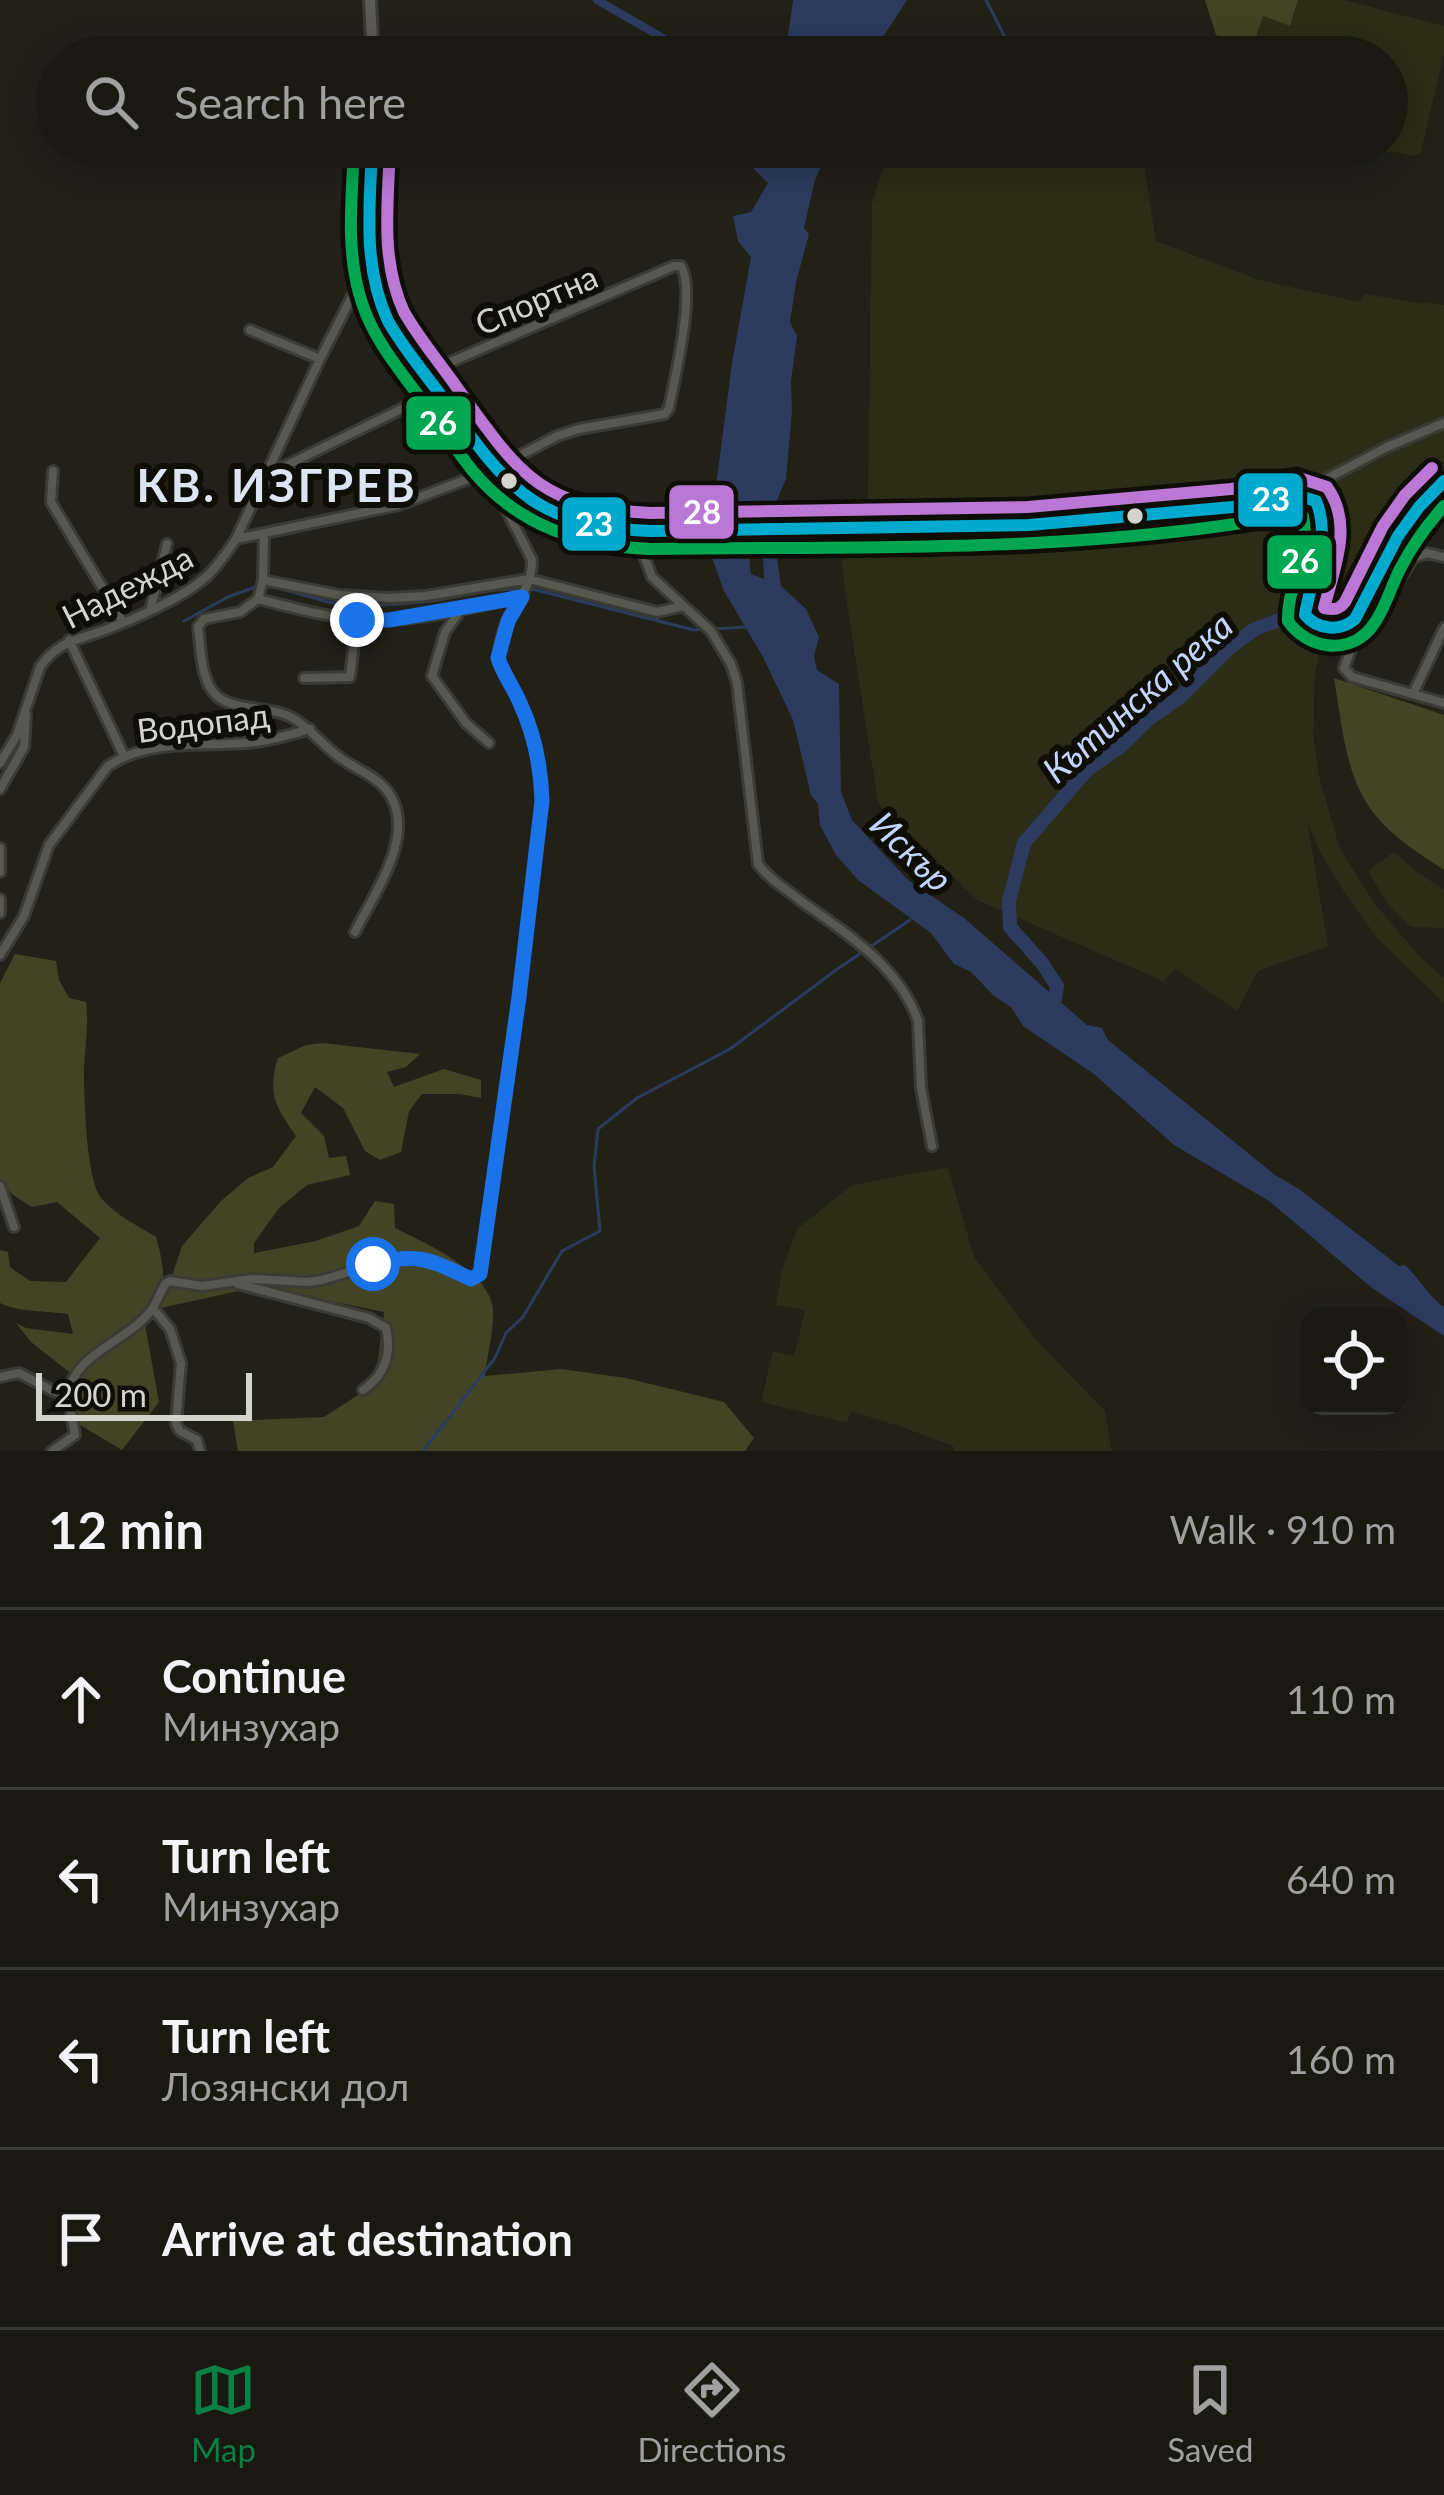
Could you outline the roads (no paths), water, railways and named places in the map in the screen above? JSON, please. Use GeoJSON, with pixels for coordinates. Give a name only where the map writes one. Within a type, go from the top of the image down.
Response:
{"type":"FeatureCollection","features":[{"type":"Feature","properties":{"kind":"street"},"geometry":{"type":"LineString","coordinates":[[370,0],[372,36]]}},
{"type":"Feature","properties":{"kind":"street"},"geometry":{"type":"LineString","coordinates":[[372,168],[370,260],[383,310],[402,343],[494,469],[529,499],[564,518],[598,527],[651,531],[970,527],[1233,507],[1296,495],[1444,422]]}},
{"type":"Feature","properties":{"kind":"street","name":"Надежда"},"geometry":{"type":"LineString","coordinates":[[27,702],[45,659],[69,640],[123,622],[210,574],[236,539],[370,260]]}},
{"type":"Feature","properties":{"kind":"street","name":"Спортна"},"geometry":{"type":"LineString","coordinates":[[424,373],[667,269],[680,266],[685,271],[687,289],[669,409],[658,417],[579,428],[494,469]]}},
{"type":"Feature","properties":{"kind":"street"},"geometry":{"type":"LineString","coordinates":[[250,330],[320,358]]}},
{"type":"Feature","properties":{"kind":"street"},"geometry":{"type":"LineString","coordinates":[[266,475],[438,391]]}},
{"type":"Feature","properties":{"kind":"street"},"geometry":{"type":"LineString","coordinates":[[236,539],[399,505],[494,469]]}},
{"type":"Feature","properties":{"kind":"street"},"geometry":{"type":"LineString","coordinates":[[52,1451],[75,1435],[68,1395],[73,1375],[132,1331],[170,1280],[202,1286],[253,1279],[307,1282],[409,1257],[425,1258],[471,1279],[480,1274],[542,801],[535,742],[498,658],[508,621],[524,596],[532,560],[500,497],[494,469]]}},
{"type":"Feature","properties":{"kind":"street"},"geometry":{"type":"LineString","coordinates":[[53,471],[51,502],[123,622]]}},
{"type":"Feature","properties":{"kind":"street"},"geometry":{"type":"LineString","coordinates":[[1296,495],[1316,501],[1324,522],[1305,615],[1312,623],[1338,627],[1360,613],[1396,539],[1444,481]]}},
{"type":"Feature","properties":{"kind":"street"},"geometry":{"type":"LineString","coordinates":[[635,530],[652,577],[711,631],[737,683],[758,864],[772,880],[862,945],[905,994],[918,1021],[921,1088],[932,1146]]}},
{"type":"Feature","properties":{"kind":"street"},"geometry":{"type":"LineString","coordinates":[[265,534],[260,589],[240,612],[204,619],[198,628],[207,681],[216,695],[231,703],[274,710],[310,729],[334,753],[386,789],[395,805],[396,845],[355,932]]}},
{"type":"Feature","properties":{"kind":"street"},"geometry":{"type":"LineString","coordinates":[[150,609],[167,544]]}},
{"type":"Feature","properties":{"kind":"street"},"geometry":{"type":"LineString","coordinates":[[1444,557],[1420,554],[1401,574],[1345,662],[1346,673],[1352,677],[1444,703]]}},
{"type":"Feature","properties":{"kind":"street"},"geometry":{"type":"LineString","coordinates":[[260,589],[388,598],[529,581],[657,613],[684,606]]}},
{"type":"Feature","properties":{"kind":"street"},"geometry":{"type":"LineString","coordinates":[[260,589],[357,620],[389,620],[524,596]]}},
{"type":"Feature","properties":{"kind":"street"},"geometry":{"type":"LineString","coordinates":[[462,609],[445,632],[432,676],[466,723],[489,743]]}},
{"type":"Feature","properties":{"kind":"street"},"geometry":{"type":"LineString","coordinates":[[304,677],[350,677],[357,620]]}},
{"type":"Feature","properties":{"kind":"street"},"geometry":{"type":"LineString","coordinates":[[1413,694],[1444,628]]}},
{"type":"Feature","properties":{"kind":"street"},"geometry":{"type":"LineString","coordinates":[[69,640],[124,756]]}},
{"type":"Feature","properties":{"kind":"street"},"geometry":{"type":"LineString","coordinates":[[0,763],[17,735],[27,702]]}},
{"type":"Feature","properties":{"kind":"street"},"geometry":{"type":"LineString","coordinates":[[0,789],[26,739],[27,702]]}},
{"type":"Feature","properties":{"kind":"street","name":"Водопад"},"geometry":{"type":"LineString","coordinates":[[0,955],[24,916],[49,845],[108,766],[153,748],[254,742],[310,729]]}},
{"type":"Feature","properties":{"kind":"street"},"geometry":{"type":"LineString","coordinates":[[0,848],[0,872]]}},
{"type":"Feature","properties":{"kind":"street"},"geometry":{"type":"LineString","coordinates":[[0,899],[0,913]]}},
{"type":"Feature","properties":{"kind":"street"},"geometry":{"type":"LineString","coordinates":[[0,1186],[14,1227]]}},
{"type":"Feature","properties":{"kind":"street"},"geometry":{"type":"LineString","coordinates":[[231,1283],[369,1318],[386,1328],[385,1366],[363,1390]]}},
{"type":"Feature","properties":{"kind":"street"},"geometry":{"type":"LineString","coordinates":[[153,1308],[170,1329],[181,1363],[176,1424],[196,1439],[200,1451]]}},
{"type":"Feature","properties":{"kind":"street"},"geometry":{"type":"LineString","coordinates":[[0,1377],[20,1373],[68,1395]]}},
{"type":"Feature","properties":{"kind":"water"},"geometry":{"type":"Polygon","coordinates":[[[793,0],[907,0],[884,36],[788,36],[793,0]]]}},
{"type":"Feature","properties":{"kind":"water"},"geometry":{"type":"Polygon","coordinates":[[[753,168],[820,168],[804,228],[809,234],[790,322],[797,336],[786,479],[774,507],[764,508],[754,523],[749,556],[751,574],[764,579],[763,558],[775,544],[781,586],[806,609],[819,637],[814,656],[817,670],[839,684],[841,792],[852,820],[908,880],[964,918],[1087,1025],[1102,1028],[1108,1040],[1275,1175],[1399,1266],[1405,1265],[1444,1307],[1444,1336],[1408,1312],[1408,1307],[1372,1288],[1269,1201],[1174,1145],[1094,1074],[1023,1026],[1011,1007],[971,972],[954,964],[931,933],[858,880],[836,855],[820,825],[793,720],[724,591],[706,541],[751,257],[738,241],[733,216],[751,212],[768,183],[753,168]]]}},
{"type":"Feature","properties":{"kind":"waterway"},"geometry":{"type":"LineString","coordinates":[[597,0],[660,36]]}},
{"type":"Feature","properties":{"kind":"waterway"},"geometry":{"type":"LineString","coordinates":[[986,0],[1004,36]]}},
{"type":"Feature","properties":{"kind":"waterway","name":"Кътинска река"},"geometry":{"type":"LineString","coordinates":[[1384,582],[1444,510]]}},
{"type":"Feature","properties":{"kind":"waterway"},"geometry":{"type":"LineString","coordinates":[[184,621],[255,587],[275,587],[363,607],[532,589],[705,629]]}},
{"type":"Feature","properties":{"kind":"waterway","name":"Кътинска река"},"geometry":{"type":"LineString","coordinates":[[1052,1016],[1057,986],[1010,927],[1009,901],[1024,843],[1087,770],[1179,698],[1229,648],[1255,629],[1279,620]]}},
{"type":"Feature","properties":{"kind":"waterway"},"geometry":{"type":"LineString","coordinates":[[714,629],[747,627]]}},
{"type":"Feature","properties":{"kind":"waterway"},"geometry":{"type":"LineString","coordinates":[[423,1451],[495,1358],[506,1333],[523,1317],[562,1251],[600,1231],[594,1166],[598,1129],[637,1098],[730,1049],[910,920]]}},
{"type":"Feature","properties":{"kind":"district","name":"КВ. ИЗГРЕВ"},"geometry":{"type":"Point","coordinates":[277,485]}},
{"type":"Feature","properties":{"kind":"water label","name":"Искър"},"geometry":{"type":"Point","coordinates":[912,851]}}]}
